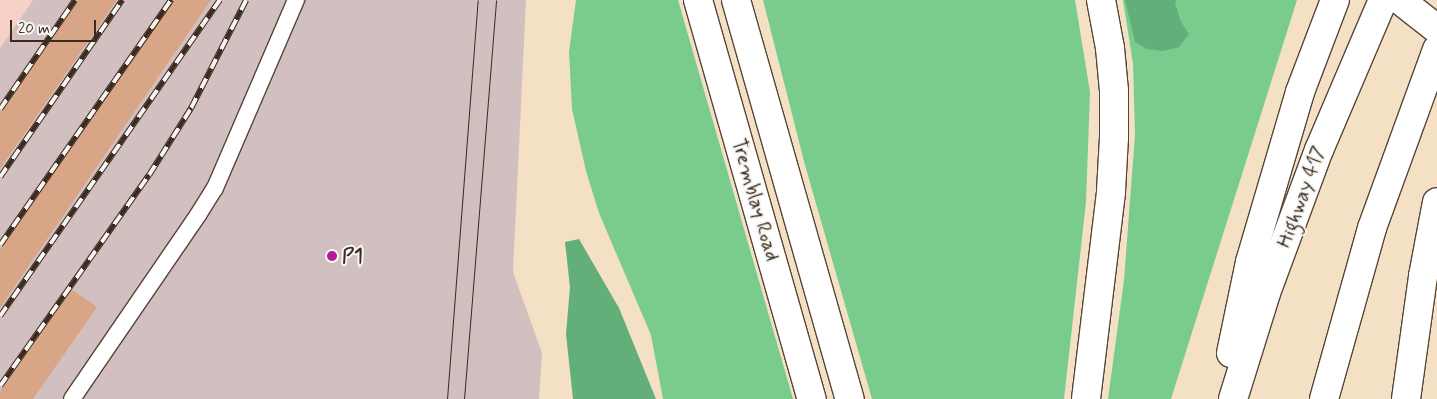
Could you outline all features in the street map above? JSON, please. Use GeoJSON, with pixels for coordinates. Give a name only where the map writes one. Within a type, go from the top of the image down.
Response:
{"type":"FeatureCollection","features":[{"type":"Feature","properties":{"kind":"main road","name":"Tremblay Road"},"geometry":{"type":"LineString","coordinates":[[698,0],[812,399]]}},
{"type":"Feature","properties":{"kind":"main road","name":"Tremblay Road"},"geometry":{"type":"LineString","coordinates":[[736,0],[850,399]]}},
{"type":"Feature","properties":{"kind":"main road"},"geometry":{"type":"LineString","coordinates":[[1086,399],[1111,191],[1114,138],[1114,91],[1110,48],[1101,0]]}},
{"type":"Feature","properties":{"kind":"main road"},"geometry":{"type":"LineString","coordinates":[[1222,399],[1250,262],[1300,92],[1335,0]]}},
{"type":"Feature","properties":{"kind":"main road","name":"Highway 417"},"geometry":{"type":"LineString","coordinates":[[1233,399],[1266,293],[1319,150],[1383,0]]}},
{"type":"Feature","properties":{"kind":"main road"},"geometry":{"type":"LineString","coordinates":[[1324,399],[1372,228],[1437,50]]}},
{"type":"Feature","properties":{"kind":"main road"},"geometry":{"type":"LineString","coordinates":[[1406,399],[1420,295],[1437,202]]}},
{"type":"Feature","properties":{"kind":"lane"},"geometry":{"type":"LineString","coordinates":[[72,399],[215,188],[296,0]]}},
{"type":"Feature","properties":{"kind":"shaded area"},"geometry":{"type":"Polygon","coordinates":[[[0,0],[33,0],[0,48],[0,0]]]}},
{"type":"Feature","properties":{"kind":"shaded area"},"geometry":{"type":"Polygon","coordinates":[[[33,0],[526,0],[513,272],[542,353],[539,399],[0,399],[0,48],[33,0]]]}},
{"type":"Feature","properties":{"kind":"green space"},"geometry":{"type":"Polygon","coordinates":[[[576,0],[678,0],[793,399],[663,399],[651,335],[599,213],[586,171],[572,109],[569,52],[576,0]]]}},
{"type":"Feature","properties":{"kind":"green space"},"geometry":{"type":"Polygon","coordinates":[[[763,0],[1075,0],[1090,92],[1086,202],[1064,399],[872,399],[805,165],[763,0]]]}},
{"type":"Feature","properties":{"kind":"green space"},"geometry":{"type":"Polygon","coordinates":[[[1123,0],[1297,0],[1171,399],[1108,399],[1124,280],[1135,135],[1133,64],[1123,0]]]}},
{"type":"Feature","properties":{"kind":"green space"},"geometry":{"type":"Polygon","coordinates":[[[1125,0],[1176,0],[1175,3],[1181,22],[1189,34],[1179,47],[1163,51],[1147,49],[1135,42],[1125,0]]]}},
{"type":"Feature","properties":{"kind":"green space"},"geometry":{"type":"Polygon","coordinates":[[[579,239],[619,308],[656,399],[573,399],[566,334],[570,287],[565,242],[579,239]]]}},
{"type":"Feature","properties":{"kind":"building"},"geometry":{"type":"Polygon","coordinates":[[[78,0],[117,0],[0,169],[0,112],[78,0]]]}},
{"type":"Feature","properties":{"kind":"building"},"geometry":{"type":"Polygon","coordinates":[[[172,0],[211,0],[0,308],[0,249],[172,0]]]}},
{"type":"Feature","properties":{"kind":"building"},"geometry":{"type":"Polygon","coordinates":[[[71,289],[97,307],[33,399],[0,399],[0,392],[71,289]]]}},
{"type":"Feature","properties":{"kind":"tram line"},"geometry":{"type":"LineString","coordinates":[[447,399],[478,0]]}},
{"type":"Feature","properties":{"kind":"tram line"},"geometry":{"type":"LineString","coordinates":[[464,399],[496,0]]}},
{"type":"Feature","properties":{"kind":"railway"},"geometry":{"type":"LineString","coordinates":[[0,109],[75,0]]}},
{"type":"Feature","properties":{"kind":"railway"},"geometry":{"type":"LineString","coordinates":[[0,177],[122,0]]}},
{"type":"Feature","properties":{"kind":"railway"},"geometry":{"type":"LineString","coordinates":[[0,245],[171,0]]}},
{"type":"Feature","properties":{"kind":"railway"},"geometry":{"type":"LineString","coordinates":[[0,316],[220,0]]}},
{"type":"Feature","properties":{"kind":"railway"},"geometry":{"type":"LineString","coordinates":[[0,386],[149,175],[191,108],[246,0]]}},
{"type":"Feature","properties":{"kind":"place","name":"P1"},"geometry":{"type":"Point","coordinates":[332,256]}}]}
